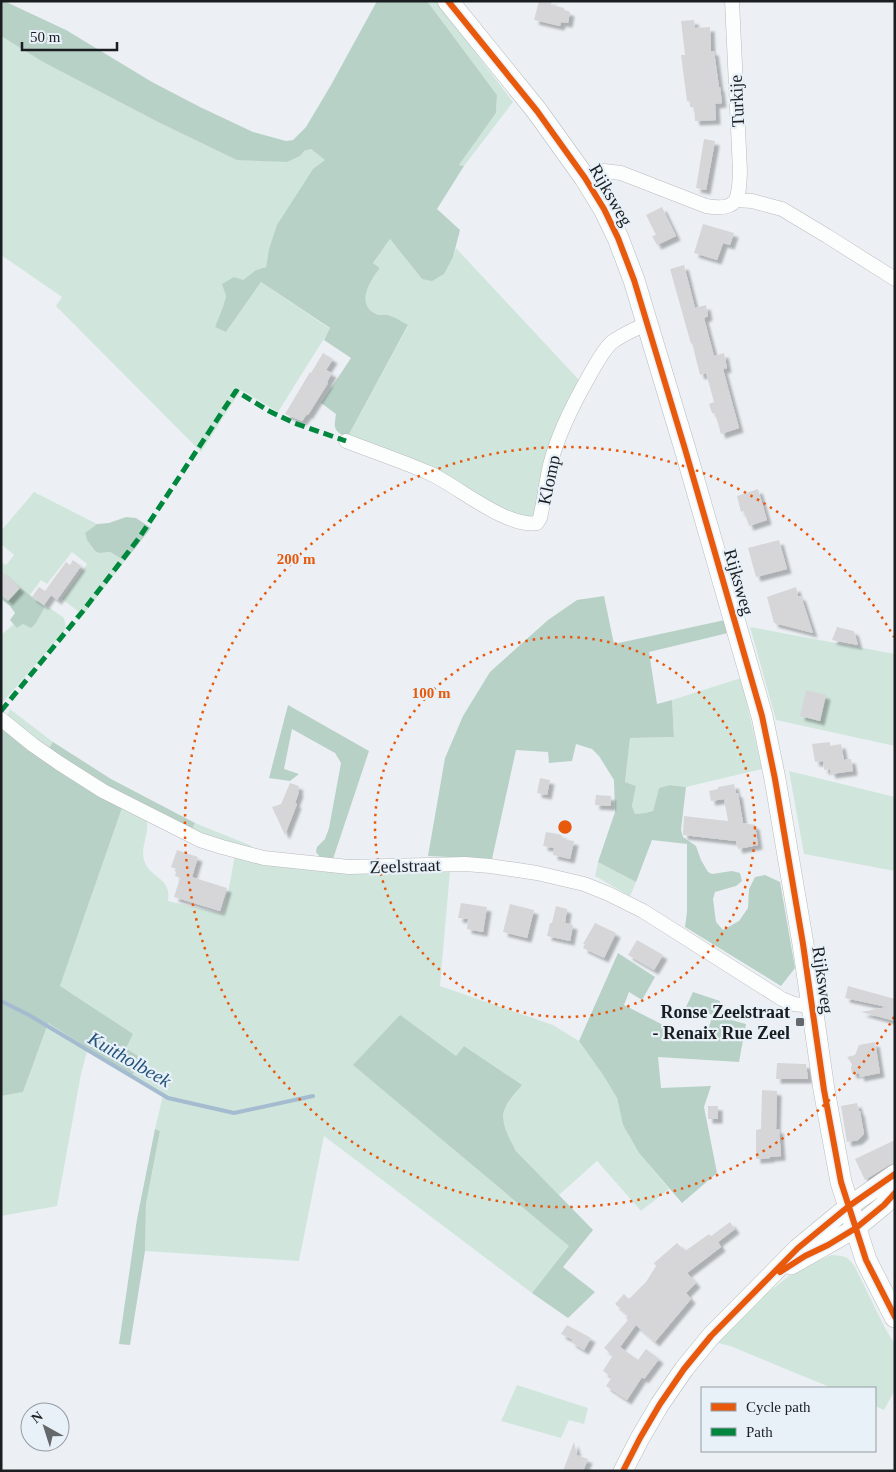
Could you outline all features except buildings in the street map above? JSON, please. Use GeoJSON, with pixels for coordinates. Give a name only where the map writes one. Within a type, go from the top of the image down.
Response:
{"type":"FeatureCollection","features":[{"type":"Feature","properties":{"kind":"main road","name":"Rijksweg"},"geometry":{"type":"LineString","coordinates":[[448,1],[537,112],[585,178],[604,209],[632,273],[762,716],[775,779],[824,1090],[841,1182],[866,1260],[895,1317]]}},
{"type":"Feature","properties":{"kind":"main road"},"geometry":{"type":"LineString","coordinates":[[623,1471],[660,1404],[684,1369],[711,1336],[798,1248],[850,1206],[895,1174]]}},
{"type":"Feature","properties":{"kind":"main road"},"geometry":{"type":"LineString","coordinates":[[763,1283],[805,1256],[856,1228],[884,1205],[895,1193]]}},
{"type":"Feature","properties":{"kind":"street","name":"Turkije"},"geometry":{"type":"LineString","coordinates":[[732,1],[740,171],[739,194],[736,200]]}},
{"type":"Feature","properties":{"kind":"street"},"geometry":{"type":"LineString","coordinates":[[585,178],[604,171],[621,173],[706,206],[728,206],[736,200],[752,201],[782,209],[895,279]]}},
{"type":"Feature","properties":{"kind":"street","name":"Klomp"},"geometry":{"type":"LineString","coordinates":[[346,441],[431,474],[498,514],[521,523],[537,524],[540,518],[550,466],[559,437],[569,412],[602,352],[626,333],[648,323]]}},
{"type":"Feature","properties":{"kind":"street","name":"Zeelstraat"},"geometry":{"type":"LineString","coordinates":[[1,719],[33,745],[103,791],[200,840],[222,848],[264,858],[349,868],[465,864],[510,869],[576,882],[600,890],[643,912],[782,999],[794,1004],[812,1006]]}},
{"type":"Feature","properties":{"kind":"green space"},"geometry":{"type":"Polygon","coordinates":[[[1,1],[66,30],[152,82],[200,107],[253,132],[286,141],[293,140],[306,127],[377,1],[427,1],[497,95],[496,113],[459,165],[464,166],[437,209],[460,230],[453,257],[444,274],[432,281],[422,279],[390,239],[373,263],[380,268],[366,292],[366,304],[376,314],[390,316],[408,325],[347,438],[336,429],[336,414],[321,403],[351,358],[324,340],[330,328],[261,282],[226,332],[215,327],[226,296],[222,284],[234,277],[243,280],[256,270],[266,267],[269,249],[277,225],[313,169],[325,160],[311,149],[304,151],[300,156],[287,162],[237,160],[158,122],[43,62],[1,36],[1,1]]]}},
{"type":"Feature","properties":{"kind":"green space"},"geometry":{"type":"Polygon","coordinates":[[[427,1],[436,1],[513,102],[464,166],[459,165],[496,113],[497,95],[427,1]]]}},
{"type":"Feature","properties":{"kind":"green space"},"geometry":{"type":"Polygon","coordinates":[[[1,36],[43,62],[158,122],[236,159],[286,162],[303,151],[311,149],[326,160],[269,249],[266,267],[256,270],[243,280],[223,284],[226,296],[223,307],[226,332],[261,282],[330,329],[278,412],[241,390],[201,452],[56,306],[62,297],[1,255],[1,36]]]}},
{"type":"Feature","properties":{"kind":"green space"},"geometry":{"type":"Polygon","coordinates":[[[390,239],[422,279],[453,257],[456,248],[580,381],[536,516],[528,520],[347,438],[408,326],[398,319],[376,314],[369,310],[366,304],[366,292],[380,268],[373,263],[390,239]]]}},
{"type":"Feature","properties":{"kind":"green space"},"geometry":{"type":"Polygon","coordinates":[[[34,492],[97,524],[85,533],[87,540],[95,551],[99,553],[110,552],[125,561],[83,615],[62,599],[87,564],[72,552],[47,584],[41,580],[30,595],[12,581],[1,577],[1,562],[6,565],[14,555],[1,544],[1,531],[34,492]]]}},
{"type":"Feature","properties":{"kind":"green space"},"geometry":{"type":"Polygon","coordinates":[[[126,517],[136,518],[151,528],[125,561],[110,552],[99,553],[95,551],[87,540],[85,533],[97,524],[109,523],[126,517]]]}},
{"type":"Feature","properties":{"kind":"green space"},"geometry":{"type":"Polygon","coordinates":[[[1,577],[12,581],[45,607],[31,628],[23,624],[17,628],[10,620],[15,613],[1,599],[1,577]]]}},
{"type":"Feature","properties":{"kind":"green space"},"geometry":{"type":"Polygon","coordinates":[[[604,596],[614,644],[725,620],[728,633],[649,652],[657,704],[672,700],[674,737],[630,738],[625,782],[636,786],[632,806],[635,814],[653,811],[659,788],[670,785],[686,787],[681,830],[683,837],[696,846],[708,872],[712,874],[732,871],[740,873],[742,881],[736,886],[715,892],[713,899],[716,922],[723,930],[739,921],[748,908],[749,889],[755,877],[765,875],[780,882],[795,968],[781,986],[685,927],[687,912],[687,844],[652,840],[636,882],[598,862],[615,812],[614,780],[599,756],[592,749],[576,744],[572,761],[549,763],[548,752],[516,750],[492,859],[428,856],[445,758],[463,716],[490,672],[548,620],[577,600],[604,596]]]}},
{"type":"Feature","properties":{"kind":"green space"},"geometry":{"type":"Polygon","coordinates":[[[45,607],[50,608],[64,618],[66,627],[63,633],[1,704],[1,635],[14,624],[17,628],[23,624],[36,623],[45,607]]]}},
{"type":"Feature","properties":{"kind":"green space"},"geometry":{"type":"Polygon","coordinates":[[[750,627],[895,654],[895,746],[776,720],[750,627]]]}},
{"type":"Feature","properties":{"kind":"green space"},"geometry":{"type":"Polygon","coordinates":[[[741,678],[762,769],[686,787],[670,785],[659,788],[653,811],[635,814],[632,806],[636,786],[625,782],[630,738],[674,737],[672,700],[741,678]]]}},
{"type":"Feature","properties":{"kind":"green space"},"geometry":{"type":"Polygon","coordinates":[[[288,705],[369,751],[333,859],[320,857],[316,852],[317,847],[325,839],[329,828],[341,763],[335,753],[292,729],[284,769],[299,774],[290,781],[269,778],[288,705]]]}},
{"type":"Feature","properties":{"kind":"green space"},"geometry":{"type":"Polygon","coordinates":[[[10,709],[53,742],[49,748],[7,716],[10,709]]]}},
{"type":"Feature","properties":{"kind":"green space"},"geometry":{"type":"Polygon","coordinates":[[[1,722],[123,805],[60,986],[133,1034],[126,1048],[141,1058],[132,1076],[48,1023],[23,1092],[1,1096],[1,722]]]}},
{"type":"Feature","properties":{"kind":"green space"},"geometry":{"type":"Polygon","coordinates":[[[53,742],[111,779],[195,823],[192,830],[83,773],[49,748],[53,742]]]}},
{"type":"Feature","properties":{"kind":"green space"},"geometry":{"type":"Polygon","coordinates":[[[789,771],[895,797],[895,871],[804,854],[789,771]]]}},
{"type":"Feature","properties":{"kind":"green space"},"geometry":{"type":"Polygon","coordinates":[[[123,805],[146,818],[147,828],[143,849],[144,860],[151,871],[167,887],[168,901],[224,914],[235,855],[396,870],[450,871],[440,986],[553,1025],[579,1041],[617,1098],[623,1125],[639,1153],[669,1189],[641,1211],[597,1161],[559,1195],[516,1151],[508,1136],[503,1121],[504,1109],[521,1085],[464,1046],[456,1056],[354,1065],[570,1246],[532,1293],[324,1136],[299,1261],[145,1251],[146,1204],[160,1131],[155,1129],[163,1095],[132,1076],[141,1058],[126,1048],[60,986],[123,805]]]}},
{"type":"Feature","properties":{"kind":"green space"},"geometry":{"type":"Polygon","coordinates":[[[195,823],[252,846],[251,850],[219,841],[192,830],[195,823]]]}},
{"type":"Feature","properties":{"kind":"green space"},"geometry":{"type":"Polygon","coordinates":[[[598,862],[636,882],[630,896],[595,876],[598,862]]]}},
{"type":"Feature","properties":{"kind":"green space"},"geometry":{"type":"Polygon","coordinates":[[[618,953],[655,977],[642,1000],[629,992],[624,1005],[673,1030],[706,1035],[713,1015],[686,1007],[693,992],[720,1001],[720,1017],[746,1024],[739,1062],[658,1057],[661,1088],[711,1086],[704,1107],[717,1173],[682,1203],[639,1153],[623,1125],[617,1098],[579,1041],[618,953]]]}},
{"type":"Feature","properties":{"kind":"green space"},"geometry":{"type":"Polygon","coordinates":[[[400,1015],[456,1056],[464,1046],[522,1085],[508,1102],[504,1113],[504,1125],[511,1141],[516,1151],[593,1230],[563,1267],[595,1292],[568,1318],[532,1293],[569,1246],[353,1065],[400,1015]]]}},
{"type":"Feature","properties":{"kind":"green space"},"geometry":{"type":"Polygon","coordinates":[[[47,1022],[88,1048],[81,1074],[57,1206],[1,1216],[1,1096],[23,1092],[47,1022]]]}},
{"type":"Feature","properties":{"kind":"green space"},"geometry":{"type":"Polygon","coordinates":[[[155,1129],[160,1131],[146,1204],[145,1251],[130,1345],[119,1344],[137,1219],[155,1129]]]}},
{"type":"Feature","properties":{"kind":"green space"},"geometry":{"type":"Polygon","coordinates":[[[831,1255],[845,1257],[855,1267],[886,1330],[895,1344],[895,1390],[884,1410],[876,1406],[876,1387],[830,1387],[730,1346],[718,1343],[760,1299],[790,1275],[831,1255]]]}},
{"type":"Feature","properties":{"kind":"green space"},"geometry":{"type":"Polygon","coordinates":[[[517,1385],[588,1408],[584,1424],[569,1420],[561,1438],[501,1421],[517,1385]]]}},
{"type":"Feature","properties":{"kind":"waterway","name":"Kuitholbeek"},"geometry":{"type":"LineString","coordinates":[[1,1001],[29,1015],[168,1098],[234,1113],[313,1096]]}},
{"type":"Feature","properties":{"kind":"marked path"},"geometry":{"type":"LineString","coordinates":[[1,711],[83,611],[139,538],[236,391],[269,411],[294,423],[346,441]]}},
{"type":"Feature","properties":{"kind":"cycle path"},"geometry":{"type":"LineString","coordinates":[[448,1],[537,111],[585,178],[604,209],[618,238],[634,280],[762,716],[775,779],[803,944],[824,1090],[841,1182],[866,1260],[895,1317]]}},
{"type":"Feature","properties":{"kind":"cycle path"},"geometry":{"type":"LineString","coordinates":[[623,1471],[660,1404],[684,1369],[711,1336],[798,1248],[849,1206],[895,1174]]}},
{"type":"Feature","properties":{"kind":"cycle path"},"geometry":{"type":"LineString","coordinates":[[780,1272],[856,1228],[884,1205],[895,1193]]}},
{"type":"Feature","properties":{"kind":"place","name":"Ronse Zeelstraat - Renaix Rue Zeel"},"geometry":{"type":"Point","coordinates":[800,1022]}}]}
